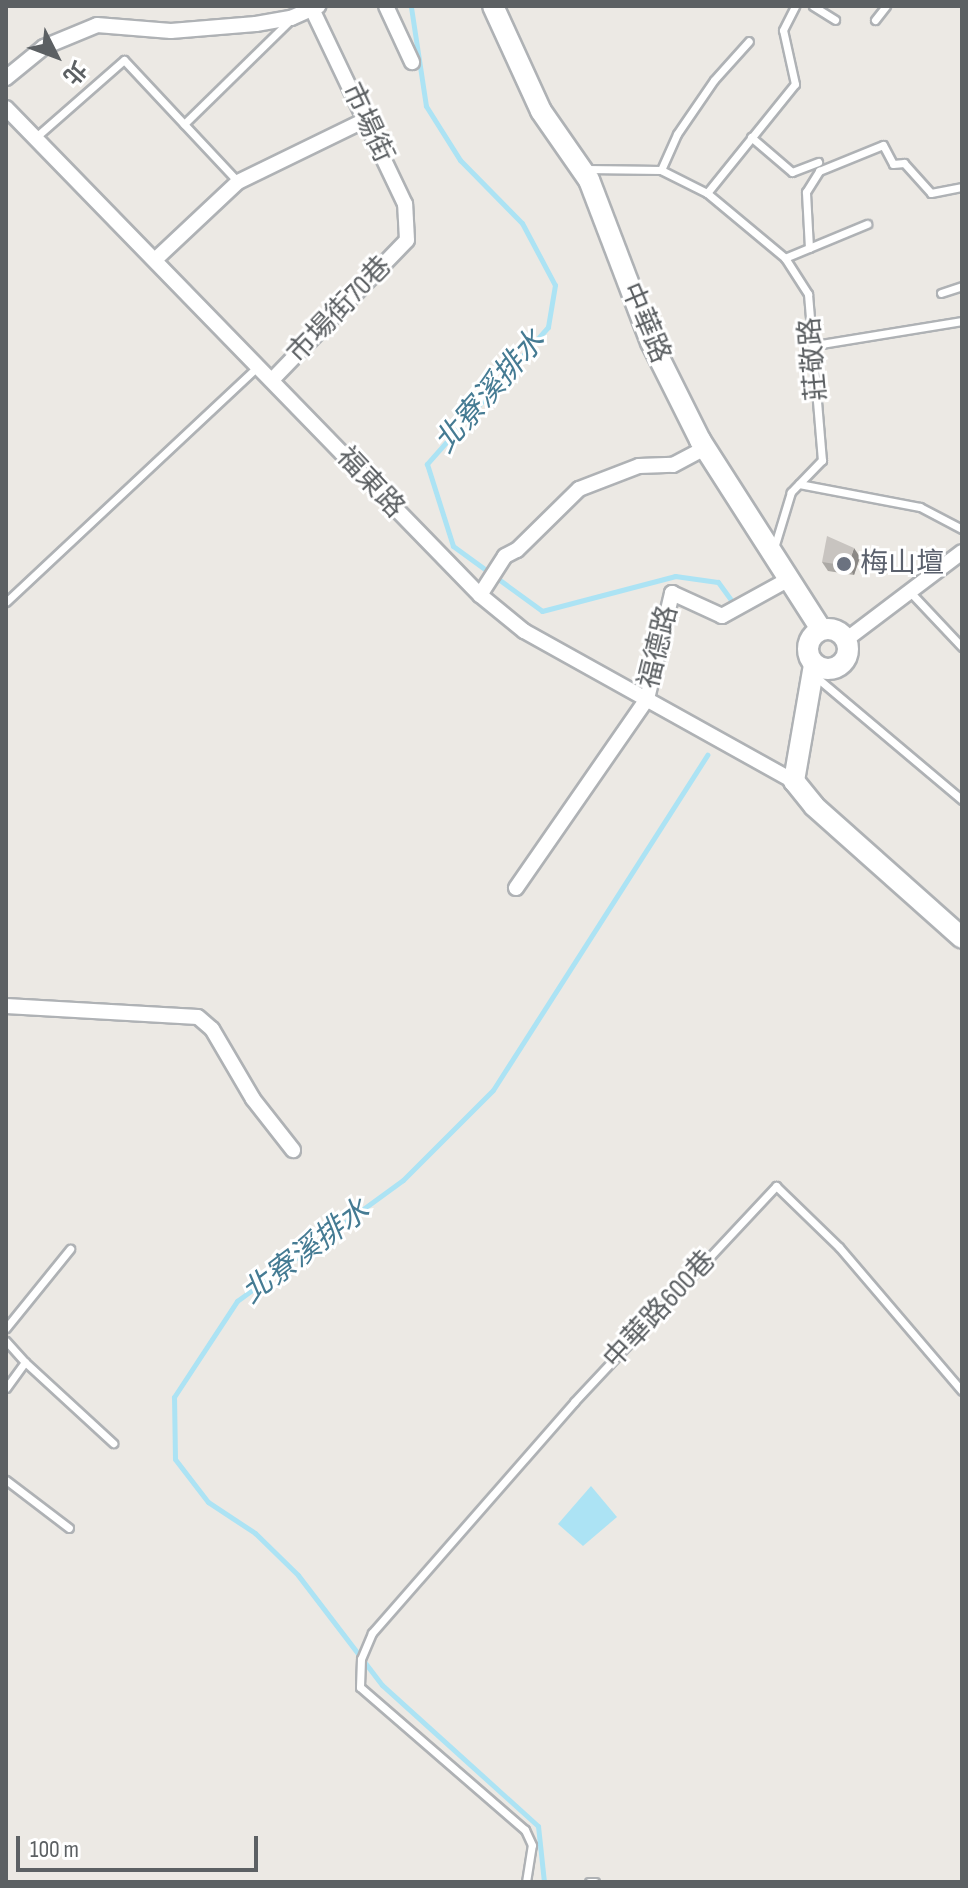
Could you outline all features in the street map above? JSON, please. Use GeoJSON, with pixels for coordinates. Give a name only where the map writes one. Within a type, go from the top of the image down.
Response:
{"type":"FeatureCollection","features":[{"type":"Feature","properties":{"kind":"street"},"geometry":{"type":"LineString","coordinates":[[386,6],[412,62]]}},
{"type":"Feature","properties":{"kind":"street","name":"市場街"},"geometry":{"type":"LineString","coordinates":[[6,78],[44,47],[97,25],[171,31],[291,18],[315,7],[405,204],[407,240]]}},
{"type":"Feature","properties":{"kind":"street","name":"中華路"},"geometry":{"type":"LineString","coordinates":[[494,7],[541,111],[580,169],[651,342],[705,448],[821,629]]}},
{"type":"Feature","properties":{"kind":"street","name":"福東路"},"geometry":{"type":"LineString","coordinates":[[6,108],[157,258],[480,595],[524,631],[794,781]]}},
{"type":"Feature","properties":{"kind":"street"},"geometry":{"type":"LineString","coordinates":[[157,258],[238,182],[365,120]]}},
{"type":"Feature","properties":{"kind":"street","name":"市場街70巷"},"geometry":{"type":"LineString","coordinates":[[272,380],[407,240]]}},
{"type":"Feature","properties":{"kind":"street"},"geometry":{"type":"LineString","coordinates":[[480,595],[497,568],[579,489],[639,466],[673,465],[705,448]]}},
{"type":"Feature","properties":{"kind":"street"},"geometry":{"type":"LineString","coordinates":[[847,639],[912,594],[962,552]]}},
{"type":"Feature","properties":{"kind":"street","name":"福德路"},"geometry":{"type":"LineString","coordinates":[[516,888],[647,699],[672,593],[722,616],[789,579]]}},
{"type":"Feature","properties":{"kind":"street"},"geometry":{"type":"LineString","coordinates":[[813,669],[838,667],[848,655],[847,639],[836,630],[821,629],[807,648],[813,669],[794,781],[814,806],[962,938]]}},
{"type":"Feature","properties":{"kind":"street"},"geometry":{"type":"LineString","coordinates":[[6,1006],[198,1017],[212,1029],[253,1099],[293,1150]]}},
{"type":"Feature","properties":{"kind":"lane"},"geometry":{"type":"LineString","coordinates":[[707,193],[795,84],[783,30],[795,6]]}},
{"type":"Feature","properties":{"kind":"lane"},"geometry":{"type":"LineString","coordinates":[[813,6],[835,20]]}},
{"type":"Feature","properties":{"kind":"lane"},"geometry":{"type":"LineString","coordinates":[[875,20],[886,6]]}},
{"type":"Feature","properties":{"kind":"lane","name":"市場街"},"geometry":{"type":"LineString","coordinates":[[184,124],[291,18]]}},
{"type":"Feature","properties":{"kind":"lane"},"geometry":{"type":"LineString","coordinates":[[580,169],[661,170],[699,102],[749,41]]}},
{"type":"Feature","properties":{"kind":"lane"},"geometry":{"type":"LineString","coordinates":[[36,137],[124,60],[238,182]]}},
{"type":"Feature","properties":{"kind":"lane"},"geometry":{"type":"LineString","coordinates":[[751,137],[792,172],[818,162]]}},
{"type":"Feature","properties":{"kind":"lane"},"geometry":{"type":"LineString","coordinates":[[809,248],[806,192],[819,171],[883,145],[893,164],[904,163],[931,193],[962,187]]}},
{"type":"Feature","properties":{"kind":"lane","name":"莊敬路"},"geometry":{"type":"LineString","coordinates":[[661,170],[707,193],[785,258],[808,294],[815,345],[822,460],[791,492],[772,552]]}},
{"type":"Feature","properties":{"kind":"lane"},"geometry":{"type":"LineString","coordinates":[[785,258],[867,224]]}},
{"type":"Feature","properties":{"kind":"lane"},"geometry":{"type":"LineString","coordinates":[[941,293],[962,286]]}},
{"type":"Feature","properties":{"kind":"lane"},"geometry":{"type":"LineString","coordinates":[[815,345],[962,321]]}},
{"type":"Feature","properties":{"kind":"lane"},"geometry":{"type":"LineString","coordinates":[[6,602],[259,366]]}},
{"type":"Feature","properties":{"kind":"lane"},"geometry":{"type":"LineString","coordinates":[[799,484],[920,507],[962,529]]}},
{"type":"Feature","properties":{"kind":"lane"},"geometry":{"type":"LineString","coordinates":[[912,594],[962,647]]}},
{"type":"Feature","properties":{"kind":"lane"},"geometry":{"type":"LineString","coordinates":[[813,669],[962,800]]}},
{"type":"Feature","properties":{"kind":"lane","name":"中華路600巷"},"geometry":{"type":"LineString","coordinates":[[526,1882],[532,1845],[525,1830],[360,1687],[361,1659],[372,1633],[555,1424],[776,1186],[839,1247],[962,1391]]}},
{"type":"Feature","properties":{"kind":"lane"},"geometry":{"type":"LineString","coordinates":[[6,1328],[70,1249]]}},
{"type":"Feature","properties":{"kind":"lane"},"geometry":{"type":"LineString","coordinates":[[6,1341],[113,1443]]}},
{"type":"Feature","properties":{"kind":"lane"},"geometry":{"type":"LineString","coordinates":[[6,1388],[25,1362]]}},
{"type":"Feature","properties":{"kind":"lane"},"geometry":{"type":"LineString","coordinates":[[6,1480],[69,1528]]}},
{"type":"Feature","properties":{"kind":"water"},"geometry":{"type":"Polygon","coordinates":[[[591,1486],[617,1517],[583,1546],[558,1524],[591,1486]]]}},
{"type":"Feature","properties":{"kind":"building"},"geometry":{"type":"Polygon","coordinates":[[[827,536],[854,548],[848,566],[822,562],[827,536]]]}},
{"type":"Feature","properties":{"kind":"waterway","name":"北寮溪排水"},"geometry":{"type":"LineString","coordinates":[[411,7],[426,106],[460,160],[522,223],[555,285],[548,327],[427,464],[453,546],[542,611],[675,576],[718,582],[733,603]]}},
{"type":"Feature","properties":{"kind":"waterway","name":"北寮溪排水"},"geometry":{"type":"LineString","coordinates":[[544,1882],[538,1826],[382,1685],[298,1575],[255,1533],[208,1502],[175,1459],[174,1397],[237,1301],[403,1180],[493,1090],[707,755]]}},
{"type":"Feature","properties":{"kind":"place","name":"梅山壇"},"geometry":{"type":"Point","coordinates":[844,564]}}]}
